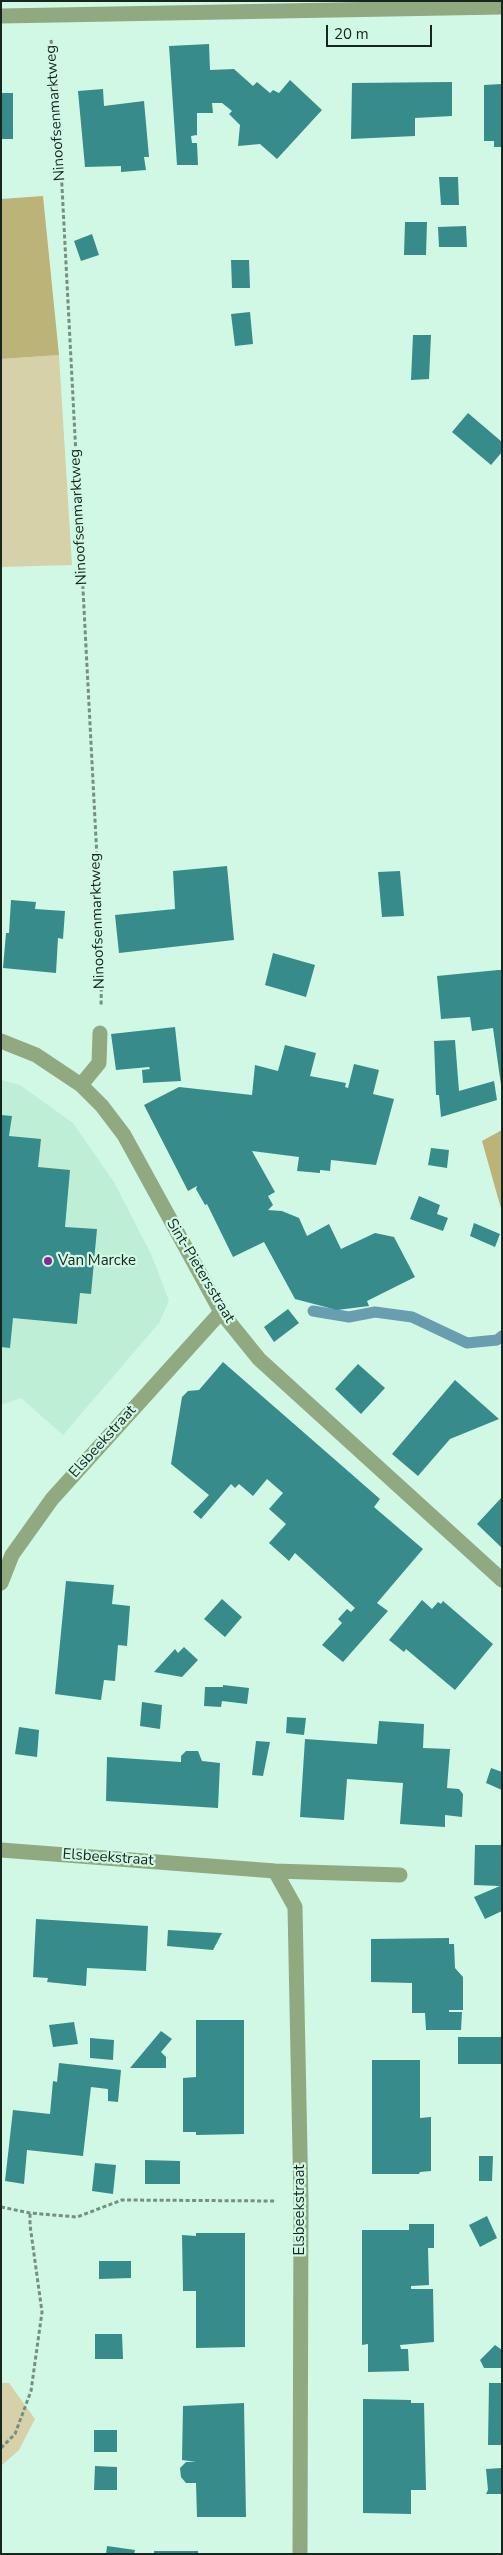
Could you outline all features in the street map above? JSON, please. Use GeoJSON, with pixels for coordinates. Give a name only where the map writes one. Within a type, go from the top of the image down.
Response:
{"type":"FeatureCollection","features":[{"type":"Feature","properties":{"kind":"street"},"geometry":{"type":"LineString","coordinates":[[1,16],[48,7],[502,7]]}},
{"type":"Feature","properties":{"kind":"street"},"geometry":{"type":"LineString","coordinates":[[81,1085],[99,1063],[100,1033]]}},
{"type":"Feature","properties":{"kind":"street","name":"Sint-Pietersstraat"},"geometry":{"type":"LineString","coordinates":[[1,1041],[36,1055],[81,1085],[102,1106],[124,1135],[221,1312],[259,1360],[502,1580]]}},
{"type":"Feature","properties":{"kind":"street","name":"Elsbeekstraat"},"geometry":{"type":"LineString","coordinates":[[1,1583],[12,1555],[52,1499],[221,1312]]}},
{"type":"Feature","properties":{"kind":"street","name":"Elsbeekstraat"},"geometry":{"type":"LineString","coordinates":[[1,1850],[275,1871],[400,1875]]}},
{"type":"Feature","properties":{"kind":"street","name":"Elsbeekstraat"},"geometry":{"type":"LineString","coordinates":[[275,1871],[295,1907],[301,2201],[300,2554]]}},
{"type":"Feature","properties":{"kind":"path","name":"Ninoofsenmarktweg"},"geometry":{"type":"LineString","coordinates":[[48,7],[57,91],[101,944],[100,1033]]}},
{"type":"Feature","properties":{"kind":"path"},"geometry":{"type":"LineString","coordinates":[[1,2207],[30,2213],[77,2217],[122,2200],[301,2201]]}},
{"type":"Feature","properties":{"kind":"path"},"geometry":{"type":"LineString","coordinates":[[1,2448],[15,2434],[31,2390],[42,2312],[30,2213]]}},
{"type":"Feature","properties":{"kind":"shaded area"},"geometry":{"type":"Polygon","coordinates":[[[43,196],[59,355],[1,359],[1,199],[43,196]]]}},
{"type":"Feature","properties":{"kind":"shaded area"},"geometry":{"type":"Polygon","coordinates":[[[59,355],[72,565],[1,567],[1,359],[59,355]]]}},
{"type":"Feature","properties":{"kind":"shaded area"},"geometry":{"type":"Polygon","coordinates":[[[1,1080],[20,1085],[73,1123],[114,1182],[152,1256],[169,1301],[159,1323],[63,1435],[21,1398],[1,1405],[1,1080]]]}},
{"type":"Feature","properties":{"kind":"shaded area"},"geometry":{"type":"Polygon","coordinates":[[[502,1130],[502,1212],[482,1141],[502,1130]]]}},
{"type":"Feature","properties":{"kind":"shaded area"},"geometry":{"type":"Polygon","coordinates":[[[1,2383],[9,2383],[35,2419],[19,2450],[1,2466],[1,2383]]]}},
{"type":"Feature","properties":{"kind":"building"},"geometry":{"type":"Polygon","coordinates":[[[209,44],[210,70],[234,69],[253,86],[257,82],[270,93],[273,90],[279,93],[290,80],[322,110],[277,159],[260,144],[238,146],[240,125],[229,114],[232,111],[222,103],[212,103],[213,113],[197,113],[197,135],[191,136],[192,143],[197,143],[198,165],[177,165],[169,46],[209,44]]]}},
{"type":"Feature","properties":{"kind":"building"},"geometry":{"type":"Polygon","coordinates":[[[452,82],[452,116],[415,118],[415,136],[351,139],[352,83],[452,82]]]}},
{"type":"Feature","properties":{"kind":"building"},"geometry":{"type":"Polygon","coordinates":[[[502,84],[502,147],[494,147],[494,141],[484,141],[484,85],[502,84]]]}},
{"type":"Feature","properties":{"kind":"building"},"geometry":{"type":"Polygon","coordinates":[[[103,89],[104,106],[144,101],[149,157],[144,157],[146,170],[121,172],[121,166],[85,167],[78,91],[103,89]]]}},
{"type":"Feature","properties":{"kind":"building"},"geometry":{"type":"Polygon","coordinates":[[[1,93],[13,93],[13,139],[1,139],[1,93]]]}},
{"type":"Feature","properties":{"kind":"building"},"geometry":{"type":"Polygon","coordinates":[[[439,177],[458,177],[459,205],[441,205],[439,177]]]}},
{"type":"Feature","properties":{"kind":"building"},"geometry":{"type":"Polygon","coordinates":[[[405,222],[427,222],[426,255],[404,255],[405,222]]]}},
{"type":"Feature","properties":{"kind":"building"},"geometry":{"type":"Polygon","coordinates":[[[466,226],[467,247],[439,247],[438,227],[466,226]]]}},
{"type":"Feature","properties":{"kind":"building"},"geometry":{"type":"Polygon","coordinates":[[[92,234],[99,255],[81,261],[74,241],[92,234]]]}},
{"type":"Feature","properties":{"kind":"building"},"geometry":{"type":"Polygon","coordinates":[[[231,260],[249,260],[250,288],[232,288],[231,260]]]}},
{"type":"Feature","properties":{"kind":"building"},"geometry":{"type":"Polygon","coordinates":[[[250,312],[253,344],[235,346],[231,314],[250,312]]]}},
{"type":"Feature","properties":{"kind":"building"},"geometry":{"type":"Polygon","coordinates":[[[413,335],[431,335],[429,379],[411,380],[413,335]]]}},
{"type":"Feature","properties":{"kind":"building"},"geometry":{"type":"Polygon","coordinates":[[[468,413],[502,442],[502,452],[491,465],[452,432],[468,413]]]}},
{"type":"Feature","properties":{"kind":"building"},"geometry":{"type":"Polygon","coordinates":[[[227,866],[234,940],[119,953],[115,915],[175,909],[173,871],[227,866]]]}},
{"type":"Feature","properties":{"kind":"building"},"geometry":{"type":"Polygon","coordinates":[[[400,871],[404,916],[382,917],[378,872],[400,871]]]}},
{"type":"Feature","properties":{"kind":"building"},"geometry":{"type":"Polygon","coordinates":[[[11,900],[36,902],[35,909],[65,911],[63,939],[58,938],[56,973],[3,968],[6,933],[9,933],[11,900]]]}},
{"type":"Feature","properties":{"kind":"building"},"geometry":{"type":"Polygon","coordinates":[[[273,953],[315,965],[306,997],[265,985],[273,953]]]}},
{"type":"Feature","properties":{"kind":"building"},"geometry":{"type":"Polygon","coordinates":[[[501,970],[501,1085],[493,1028],[472,1031],[470,1017],[441,1019],[437,976],[501,970]]]}},
{"type":"Feature","properties":{"kind":"building"},"geometry":{"type":"Polygon","coordinates":[[[175,1027],[181,1081],[143,1083],[142,1070],[150,1069],[149,1067],[116,1070],[111,1034],[175,1027]]]}},
{"type":"Feature","properties":{"kind":"building"},"geometry":{"type":"Polygon","coordinates":[[[455,1040],[459,1091],[494,1081],[497,1100],[441,1117],[439,1095],[436,1095],[434,1041],[455,1040]]]}},
{"type":"Feature","properties":{"kind":"building"},"geometry":{"type":"Polygon","coordinates":[[[285,1045],[316,1053],[310,1076],[346,1083],[345,1087],[348,1088],[354,1064],[379,1070],[373,1094],[394,1099],[376,1165],[331,1160],[330,1171],[320,1170],[320,1173],[297,1171],[299,1157],[252,1151],[275,1192],[268,1196],[273,1205],[268,1210],[282,1211],[299,1218],[307,1236],[329,1224],[341,1249],[375,1233],[394,1237],[415,1277],[367,1301],[369,1306],[337,1310],[295,1299],[264,1242],[233,1257],[207,1204],[205,1205],[196,1189],[197,1186],[188,1191],[144,1105],[179,1087],[252,1095],[255,1065],[278,1071],[285,1045]]]}},
{"type":"Feature","properties":{"kind":"building","name":"Van Marcke"},"geometry":{"type":"Polygon","coordinates":[[[1,1115],[12,1116],[9,1136],[41,1139],[38,1167],[70,1170],[65,1227],[97,1229],[91,1294],[80,1293],[77,1324],[13,1318],[10,1348],[1,1347],[1,1115]]]}},
{"type":"Feature","properties":{"kind":"building"},"geometry":{"type":"Polygon","coordinates":[[[431,1148],[449,1150],[447,1168],[428,1165],[431,1148]]]}},
{"type":"Feature","properties":{"kind":"building"},"geometry":{"type":"Polygon","coordinates":[[[419,1196],[440,1205],[437,1214],[448,1218],[443,1231],[410,1219],[419,1196]]]}},
{"type":"Feature","properties":{"kind":"building"},"geometry":{"type":"Polygon","coordinates":[[[474,1223],[500,1234],[495,1247],[470,1236],[474,1223]]]}},
{"type":"Feature","properties":{"kind":"building"},"geometry":{"type":"Polygon","coordinates":[[[288,1309],[299,1323],[274,1342],[264,1327],[288,1309]]]}},
{"type":"Feature","properties":{"kind":"building"},"geometry":{"type":"Polygon","coordinates":[[[223,1362],[380,1499],[374,1507],[423,1549],[377,1603],[388,1611],[343,1662],[322,1645],[342,1623],[338,1619],[347,1609],[351,1612],[355,1608],[295,1553],[289,1561],[269,1543],[286,1524],[269,1509],[283,1493],[267,1479],[253,1496],[239,1484],[235,1488],[231,1484],[201,1519],[193,1512],[209,1495],[171,1464],[182,1397],[188,1391],[199,1390],[223,1362]]]}},
{"type":"Feature","properties":{"kind":"building"},"geometry":{"type":"Polygon","coordinates":[[[358,1364],[385,1388],[361,1414],[335,1389],[358,1364]]]}},
{"type":"Feature","properties":{"kind":"building"},"geometry":{"type":"Polygon","coordinates":[[[455,1380],[499,1419],[450,1439],[418,1476],[392,1454],[455,1380]]]}},
{"type":"Feature","properties":{"kind":"building"},"geometry":{"type":"Polygon","coordinates":[[[502,1497],[502,1548],[477,1524],[502,1497]]]}},
{"type":"Feature","properties":{"kind":"building"},"geometry":{"type":"Polygon","coordinates":[[[66,1581],[114,1585],[112,1604],[130,1606],[127,1646],[118,1645],[115,1681],[104,1680],[101,1700],[55,1694],[66,1581]]]}},
{"type":"Feature","properties":{"kind":"building"},"geometry":{"type":"Polygon","coordinates":[[[222,1599],[242,1617],[225,1637],[204,1619],[222,1599]]]}},
{"type":"Feature","properties":{"kind":"building"},"geometry":{"type":"Polygon","coordinates":[[[422,1600],[432,1609],[438,1602],[441,1604],[443,1601],[493,1644],[455,1690],[406,1649],[404,1652],[389,1640],[422,1600]]]}},
{"type":"Feature","properties":{"kind":"building"},"geometry":{"type":"Polygon","coordinates":[[[184,1647],[198,1660],[182,1677],[154,1672],[175,1649],[178,1653],[184,1647]]]}},
{"type":"Feature","properties":{"kind":"building"},"geometry":{"type":"Polygon","coordinates":[[[223,1685],[249,1688],[247,1704],[222,1701],[221,1707],[204,1706],[205,1687],[223,1687],[223,1685]]]}},
{"type":"Feature","properties":{"kind":"building"},"geometry":{"type":"Polygon","coordinates":[[[142,1702],[162,1705],[160,1729],[140,1726],[142,1702]]]}},
{"type":"Feature","properties":{"kind":"building"},"geometry":{"type":"Polygon","coordinates":[[[287,1717],[306,1718],[304,1735],[286,1733],[287,1717]]]}},
{"type":"Feature","properties":{"kind":"building"},"geometry":{"type":"Polygon","coordinates":[[[379,1721],[424,1724],[423,1748],[450,1749],[447,1788],[459,1789],[463,1794],[462,1817],[445,1815],[445,1827],[400,1824],[403,1783],[347,1779],[344,1820],[300,1817],[305,1739],[377,1744],[379,1721]]]}},
{"type":"Feature","properties":{"kind":"building"},"geometry":{"type":"Polygon","coordinates":[[[19,1727],[39,1730],[37,1757],[15,1754],[19,1727]]]}},
{"type":"Feature","properties":{"kind":"building"},"geometry":{"type":"Polygon","coordinates":[[[256,1741],[270,1742],[263,1776],[252,1775],[256,1741]]]}},
{"type":"Feature","properties":{"kind":"building"},"geometry":{"type":"Polygon","coordinates":[[[186,1751],[198,1751],[202,1761],[220,1763],[218,1808],[106,1801],[107,1757],[181,1762],[181,1756],[186,1751]]]}},
{"type":"Feature","properties":{"kind":"building"},"geometry":{"type":"Polygon","coordinates":[[[491,1768],[502,1772],[502,1790],[486,1783],[491,1768]]]}},
{"type":"Feature","properties":{"kind":"building"},"geometry":{"type":"Polygon","coordinates":[[[475,1845],[502,1845],[502,1911],[485,1919],[474,1897],[500,1886],[474,1885],[475,1845]]]}},
{"type":"Feature","properties":{"kind":"building"},"geometry":{"type":"Polygon","coordinates":[[[36,1919],[148,1926],[146,1971],[87,1968],[86,1986],[47,1982],[48,1978],[33,1977],[36,1919]]]}},
{"type":"Feature","properties":{"kind":"building"},"geometry":{"type":"Polygon","coordinates":[[[168,1930],[222,1933],[213,1950],[167,1946],[168,1930]]]}},
{"type":"Feature","properties":{"kind":"building"},"geometry":{"type":"Polygon","coordinates":[[[449,1938],[449,1944],[454,1944],[455,1968],[463,1977],[463,2010],[449,2010],[449,2012],[462,2012],[461,2030],[426,2030],[425,2013],[412,2013],[412,1983],[371,1982],[371,1939],[449,1938]]]}},
{"type":"Feature","properties":{"kind":"building"},"geometry":{"type":"Polygon","coordinates":[[[196,2020],[244,2020],[244,2134],[196,2135],[196,2132],[183,2132],[183,2078],[196,2077],[196,2020]]]}},
{"type":"Feature","properties":{"kind":"building"},"geometry":{"type":"Polygon","coordinates":[[[74,2022],[78,2044],[53,2047],[49,2025],[74,2022]]]}},
{"type":"Feature","properties":{"kind":"building"},"geometry":{"type":"Polygon","coordinates":[[[161,2031],[172,2039],[161,2052],[166,2057],[166,2068],[130,2068],[161,2031]]]}},
{"type":"Feature","properties":{"kind":"building"},"geometry":{"type":"Polygon","coordinates":[[[458,2037],[501,2037],[501,2064],[458,2064],[458,2037]]]}},
{"type":"Feature","properties":{"kind":"building"},"geometry":{"type":"Polygon","coordinates":[[[90,2038],[114,2040],[113,2060],[90,2058],[90,2038]]]}},
{"type":"Feature","properties":{"kind":"building"},"geometry":{"type":"Polygon","coordinates":[[[372,2060],[420,2060],[420,2118],[431,2117],[431,2171],[420,2172],[419,2174],[372,2174],[372,2060]]]}},
{"type":"Feature","properties":{"kind":"building"},"geometry":{"type":"Polygon","coordinates":[[[59,2063],[121,2070],[118,2102],[108,2101],[108,2089],[91,2087],[83,2156],[27,2150],[24,2184],[5,2181],[13,2110],[50,2114],[53,2081],[57,2082],[59,2063]]]}},
{"type":"Feature","properties":{"kind":"building"},"geometry":{"type":"Polygon","coordinates":[[[479,2156],[493,2156],[492,2181],[479,2181],[479,2156]]]}},
{"type":"Feature","properties":{"kind":"building"},"geometry":{"type":"Polygon","coordinates":[[[145,2160],[180,2161],[180,2184],[145,2184],[145,2160]]]}},
{"type":"Feature","properties":{"kind":"building"},"geometry":{"type":"Polygon","coordinates":[[[95,2163],[116,2165],[113,2194],[92,2191],[95,2163]]]}},
{"type":"Feature","properties":{"kind":"building"},"geometry":{"type":"Polygon","coordinates":[[[487,2216],[497,2238],[480,2247],[469,2225],[487,2216]]]}},
{"type":"Feature","properties":{"kind":"building"},"geometry":{"type":"Polygon","coordinates":[[[409,2224],[434,2224],[434,2248],[428,2248],[429,2285],[411,2286],[411,2289],[433,2289],[434,2342],[400,2345],[401,2349],[408,2349],[409,2371],[368,2372],[368,2344],[362,2345],[362,2230],[409,2230],[409,2224]]]}},
{"type":"Feature","properties":{"kind":"building"},"geometry":{"type":"Polygon","coordinates":[[[196,2233],[245,2233],[245,2347],[196,2348],[196,2291],[183,2291],[182,2235],[196,2236],[196,2233]]]}},
{"type":"Feature","properties":{"kind":"building"},"geometry":{"type":"Polygon","coordinates":[[[99,2261],[131,2261],[131,2278],[99,2279],[99,2261]]]}},
{"type":"Feature","properties":{"kind":"building"},"geometry":{"type":"Polygon","coordinates":[[[95,2334],[122,2334],[123,2359],[95,2359],[95,2334]]]}},
{"type":"Feature","properties":{"kind":"building"},"geometry":{"type":"Polygon","coordinates":[[[495,2345],[502,2350],[502,2368],[484,2368],[480,2360],[495,2345]]]}},
{"type":"Feature","properties":{"kind":"building"},"geometry":{"type":"Polygon","coordinates":[[[489,2383],[502,2383],[502,2445],[488,2445],[489,2383]]]}},
{"type":"Feature","properties":{"kind":"building"},"geometry":{"type":"Polygon","coordinates":[[[363,2399],[411,2400],[411,2403],[424,2403],[426,2490],[411,2490],[411,2514],[363,2513],[363,2399]]]}},
{"type":"Feature","properties":{"kind":"building"},"geometry":{"type":"Polygon","coordinates":[[[244,2403],[246,2517],[197,2517],[196,2483],[186,2483],[181,2477],[180,2468],[186,2462],[196,2462],[182,2460],[183,2406],[244,2403]]]}},
{"type":"Feature","properties":{"kind":"building"},"geometry":{"type":"Polygon","coordinates":[[[94,2430],[117,2430],[117,2452],[94,2452],[94,2430]]]}},
{"type":"Feature","properties":{"kind":"building"},"geometry":{"type":"Polygon","coordinates":[[[95,2466],[117,2467],[117,2490],[94,2490],[95,2466]]]}},
{"type":"Feature","properties":{"kind":"building"},"geometry":{"type":"Polygon","coordinates":[[[502,2468],[502,2494],[486,2494],[488,2490],[486,2469],[502,2468]]]}},
{"type":"Feature","properties":{"kind":"building"},"geometry":{"type":"Polygon","coordinates":[[[107,2546],[135,2550],[134,2554],[106,2554],[107,2546]]]}},
{"type":"Feature","properties":{"kind":"building"},"geometry":{"type":"Polygon","coordinates":[[[154,2551],[198,2551],[198,2554],[154,2554],[154,2551]]]}},
{"type":"Feature","properties":{"kind":"waterway"},"geometry":{"type":"LineString","coordinates":[[313,1311],[349,1317],[375,1312],[412,1317],[467,1343],[497,1340],[502,1336]]}},
{"type":"Feature","properties":{"kind":"place","name":"Van Marcke"},"geometry":{"type":"Point","coordinates":[48,1261]}}]}
